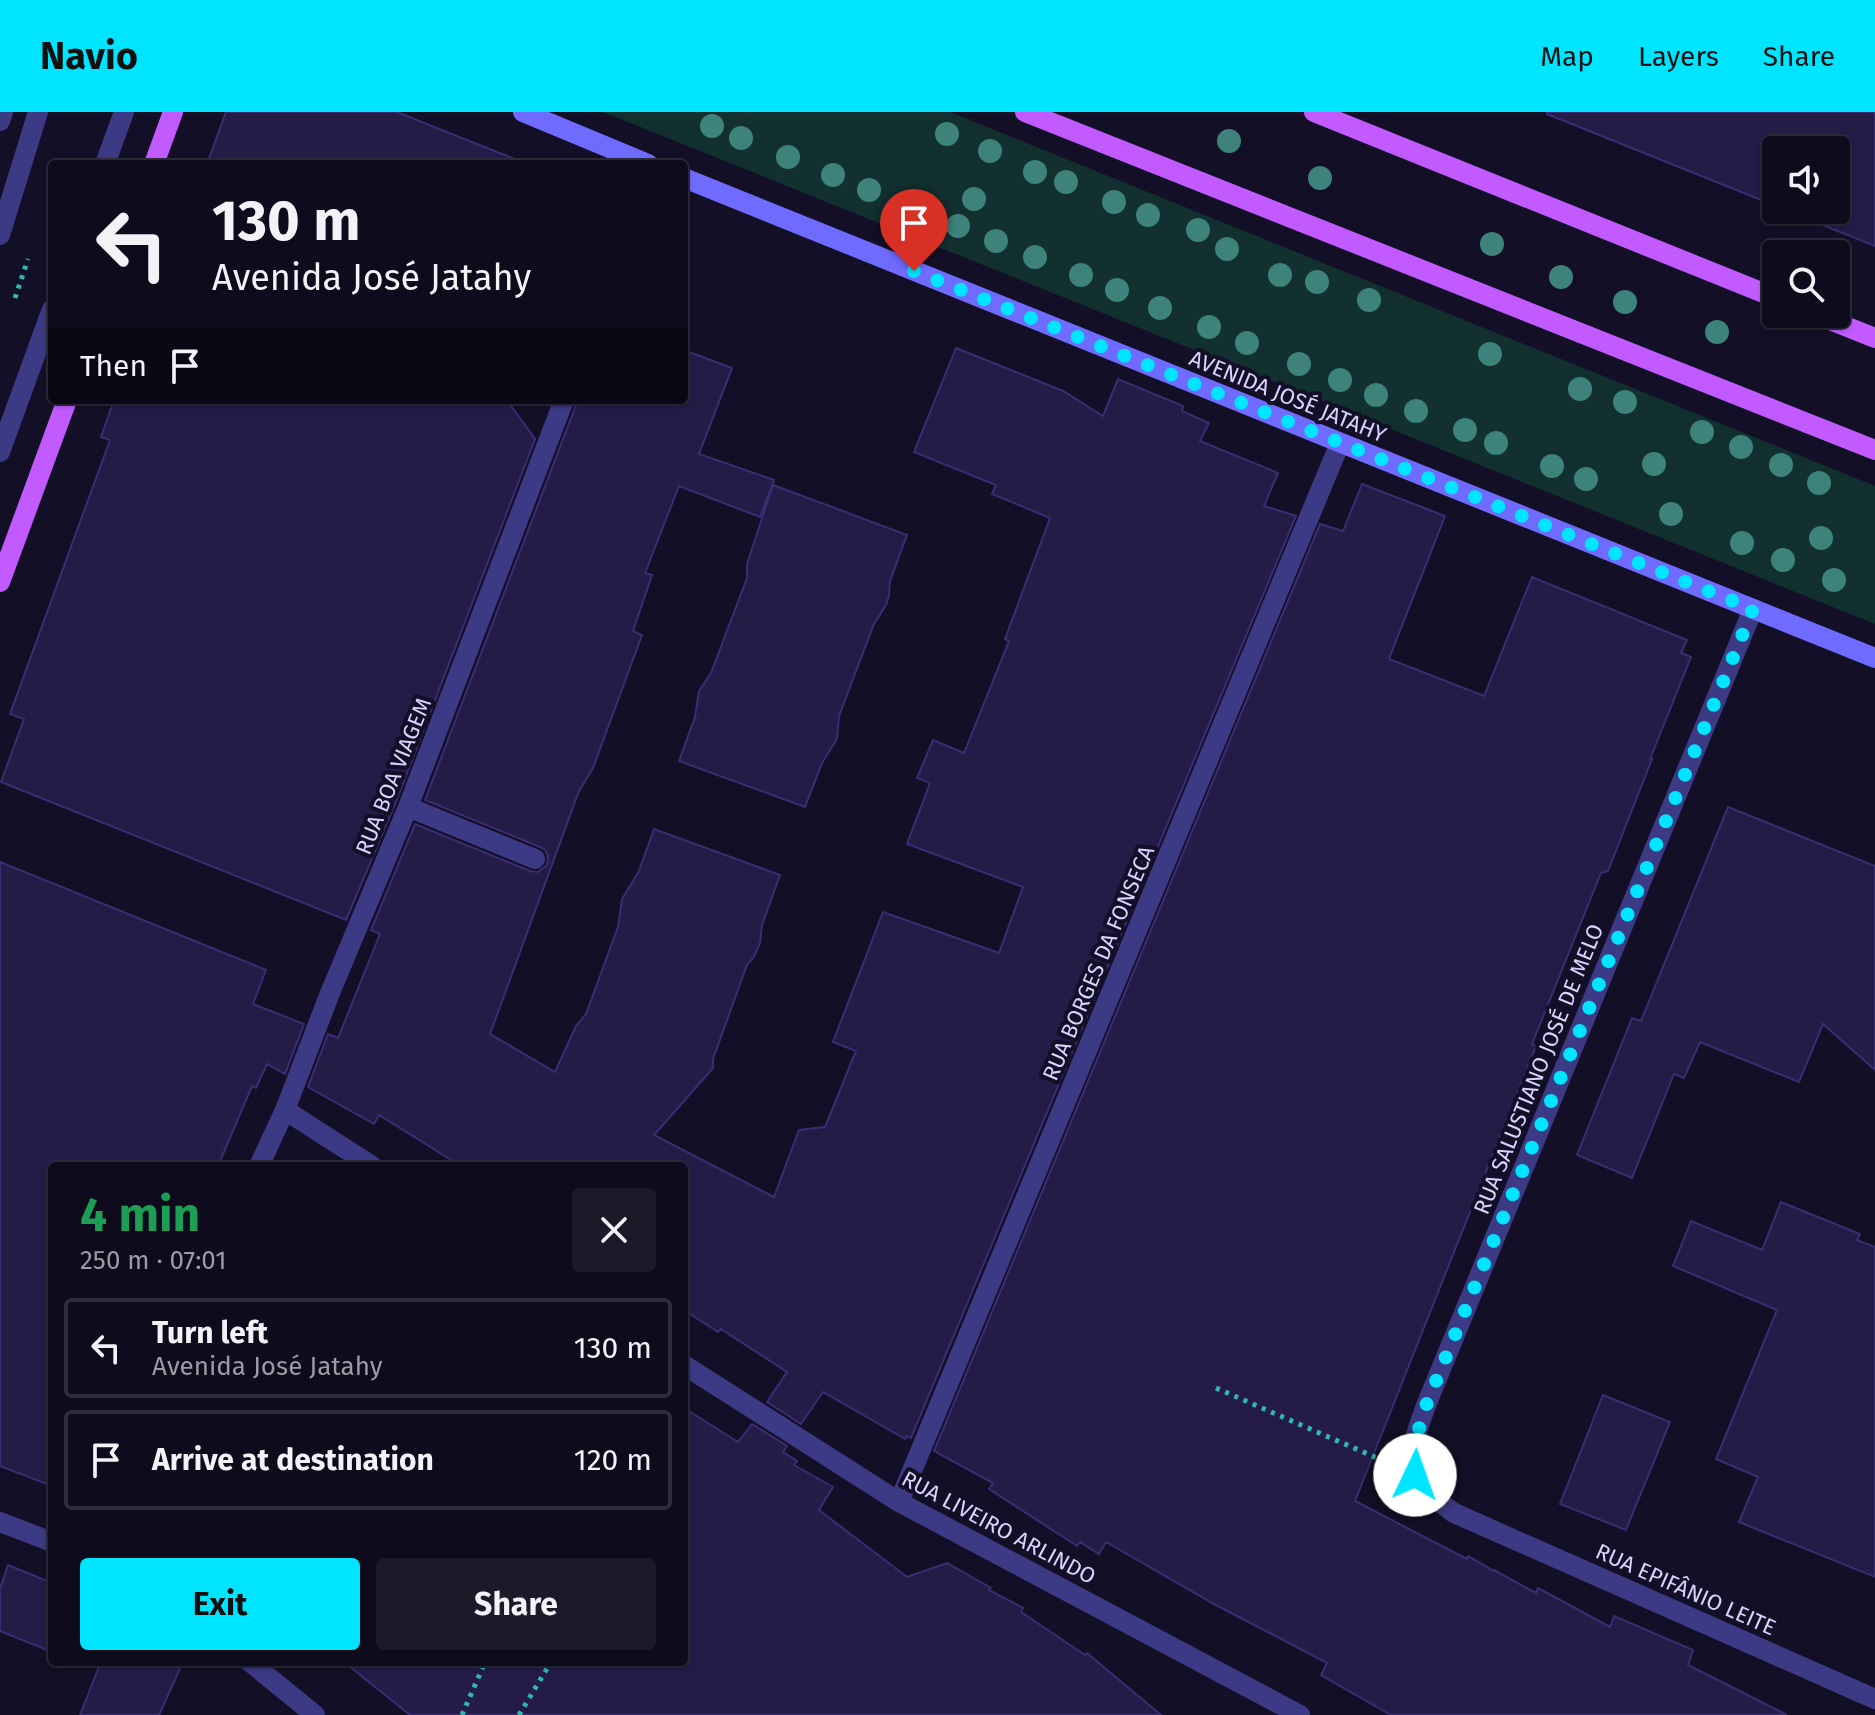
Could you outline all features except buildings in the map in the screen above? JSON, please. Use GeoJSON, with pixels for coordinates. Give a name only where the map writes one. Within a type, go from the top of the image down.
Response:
{"type":"FeatureCollection","features":[{"type":"Feature","properties":{"kind":"main road"},"geometry":{"type":"LineString","coordinates":[[155,160],[173,112]]}},
{"type":"Feature","properties":{"kind":"main road"},"geometry":{"type":"LineString","coordinates":[[1025,112],[1875,450]]}},
{"type":"Feature","properties":{"kind":"main road"},"geometry":{"type":"LineString","coordinates":[[1314,112],[1762,292]]}},
{"type":"Feature","properties":{"kind":"main road"},"geometry":{"type":"LineString","coordinates":[[1850,328],[1875,338]]}},
{"type":"Feature","properties":{"kind":"main road"},"geometry":{"type":"LineString","coordinates":[[0,582],[66,404]]}},
{"type":"Feature","properties":{"kind":"street"},"geometry":{"type":"LineString","coordinates":[[0,121],[3,112]]}},
{"type":"Feature","properties":{"kind":"street"},"geometry":{"type":"LineString","coordinates":[[0,235],[38,112]]}},
{"type":"Feature","properties":{"kind":"street"},"geometry":{"type":"LineString","coordinates":[[106,160],[124,112]]}},
{"type":"Feature","properties":{"kind":"street"},"geometry":{"type":"LineString","coordinates":[[523,112],[638,160]]}},
{"type":"Feature","properties":{"kind":"street","name":"AVENIDA JOSÉ JATAHY"},"geometry":{"type":"LineString","coordinates":[[688,180],[1875,658]]}},
{"type":"Feature","properties":{"kind":"street"},"geometry":{"type":"LineString","coordinates":[[0,452],[48,320]]}},
{"type":"Feature","properties":{"kind":"street","name":"RUA BOA VIAGEM"},"geometry":{"type":"LineString","coordinates":[[261,1162],[408,807],[562,404]]}},
{"type":"Feature","properties":{"kind":"street","name":"RUA BORGES DA FONSECA"},"geometry":{"type":"LineString","coordinates":[[899,1502],[1340,443]]}},
{"type":"Feature","properties":{"kind":"street","name":"RUA SALUSTIANO JOSÉ DE MELO"},"geometry":{"type":"LineString","coordinates":[[1415,1475],[1411,1457],[1425,1408],[1753,609]]}},
{"type":"Feature","properties":{"kind":"street"},"geometry":{"type":"LineString","coordinates":[[408,807],[535,859]]}},
{"type":"Feature","properties":{"kind":"street"},"geometry":{"type":"LineString","coordinates":[[285,1110],[366,1162]]}},
{"type":"Feature","properties":{"kind":"street","name":"RUA LIVEIRO ARLINDO"},"geometry":{"type":"LineString","coordinates":[[688,1368],[899,1502],[1300,1715]]}},
{"type":"Feature","properties":{"kind":"street","name":"RUA EPIFÂNIO LEITE"},"geometry":{"type":"LineString","coordinates":[[1415,1475],[1425,1489],[1454,1513],[1875,1699]]}},
{"type":"Feature","properties":{"kind":"street"},"geometry":{"type":"LineString","coordinates":[[0,1522],[48,1540]]}},
{"type":"Feature","properties":{"kind":"street"},"geometry":{"type":"LineString","coordinates":[[261,1666],[315,1715]]}},
{"type":"Feature","properties":{"kind":"path"},"geometry":{"type":"LineString","coordinates":[[1216,1388],[1415,1475]]}},
{"type":"Feature","properties":{"kind":"path"},"geometry":{"type":"LineString","coordinates":[[462,1715],[483,1666]]}},
{"type":"Feature","properties":{"kind":"path"},"geometry":{"type":"LineString","coordinates":[[519,1715],[549,1666]]}},
{"type":"Feature","properties":{"kind":"green space"},"geometry":{"type":"Polygon","coordinates":[[[603,112],[950,112],[1875,486],[1875,624],[603,112]]]}},
{"type":"Feature","properties":{"kind":"route"},"geometry":{"type":"LineString","coordinates":[[914,271],[1753,609],[1425,1408],[1411,1457],[1415,1475]]}}]}
